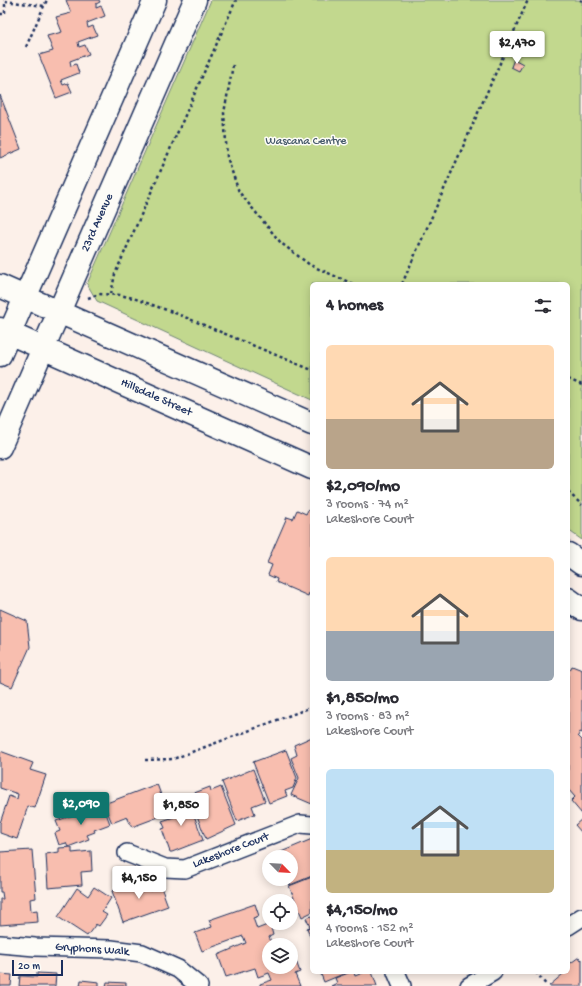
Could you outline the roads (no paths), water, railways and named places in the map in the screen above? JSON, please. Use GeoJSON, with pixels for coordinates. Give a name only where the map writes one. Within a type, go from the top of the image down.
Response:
{"type":"FeatureCollection","features":[{"type":"Feature","properties":{"kind":"main road"},"geometry":{"type":"LineString","coordinates":[[0,355],[5,331],[26,297],[155,0]]}},
{"type":"Feature","properties":{"kind":"main road","name":"23rd Avenue"},"geometry":{"type":"LineString","coordinates":[[0,447],[195,0]]}},
{"type":"Feature","properties":{"kind":"main road"},"geometry":{"type":"LineString","coordinates":[[0,286],[310,423]]}},
{"type":"Feature","properties":{"kind":"main road","name":"Hillsdale Street"},"geometry":{"type":"LineString","coordinates":[[5,331],[310,467]]}},
{"type":"Feature","properties":{"kind":"main road"},"geometry":{"type":"LineString","coordinates":[[570,555],[582,564]]}},
{"type":"Feature","properties":{"kind":"main road"},"geometry":{"type":"LineString","coordinates":[[570,601],[582,610]]}},
{"type":"Feature","properties":{"kind":"street","name":"Lakeshore Court"},"geometry":{"type":"LineString","coordinates":[[127,853],[165,868],[185,869],[300,824],[310,825]]}},
{"type":"Feature","properties":{"kind":"street"},"geometry":{"type":"LineString","coordinates":[[570,925],[582,916]]}},
{"type":"Feature","properties":{"kind":"street","name":"Gryphons Walk"},"geometry":{"type":"LineString","coordinates":[[0,944],[35,947],[111,949],[142,953],[178,969],[199,986]]}},
{"type":"Feature","properties":{"kind":"street"},"geometry":{"type":"LineString","coordinates":[[397,974],[402,986]]}},
{"type":"Feature","properties":{"kind":"street"},"geometry":{"type":"LineString","coordinates":[[469,986],[490,974]]}},
{"type":"Feature","properties":{"kind":"park label","name":"Wascana Centre"},"geometry":{"type":"Point","coordinates":[306,142]}}]}
